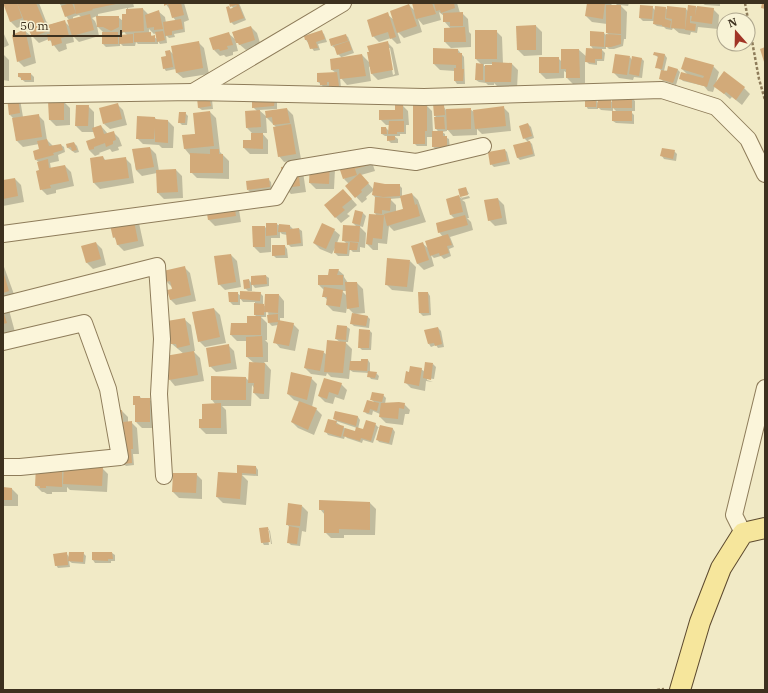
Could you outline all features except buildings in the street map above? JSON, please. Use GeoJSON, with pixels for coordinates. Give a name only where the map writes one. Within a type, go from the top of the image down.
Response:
{"type":"FeatureCollection","features":[{"type":"Feature","properties":{"kind":"main road"},"geometry":{"type":"LineString","coordinates":[[680,690],[700,622],[721,568],[743,534],[765,528]]}},
{"type":"Feature","properties":{"kind":"street"},"geometry":{"type":"LineString","coordinates":[[193,92],[343,3]]}},
{"type":"Feature","properties":{"kind":"street"},"geometry":{"type":"LineString","coordinates":[[3,95],[193,92],[424,97],[662,90],[716,107],[748,139],[765,174]]}},
{"type":"Feature","properties":{"kind":"street"},"geometry":{"type":"LineString","coordinates":[[3,234],[276,197],[292,169],[370,156],[416,162],[483,146]]}},
{"type":"Feature","properties":{"kind":"street"},"geometry":{"type":"LineString","coordinates":[[3,305],[156,266],[162,339],[159,394],[164,476]]}},
{"type":"Feature","properties":{"kind":"street"},"geometry":{"type":"LineString","coordinates":[[3,342],[84,324],[108,389],[120,457],[20,467],[3,467]]}},
{"type":"Feature","properties":{"kind":"street"},"geometry":{"type":"LineString","coordinates":[[743,534],[734,515],[765,388]]}},
{"type":"Feature","properties":{"kind":"path"},"geometry":{"type":"LineString","coordinates":[[745,3],[759,79],[765,100]]}}]}
